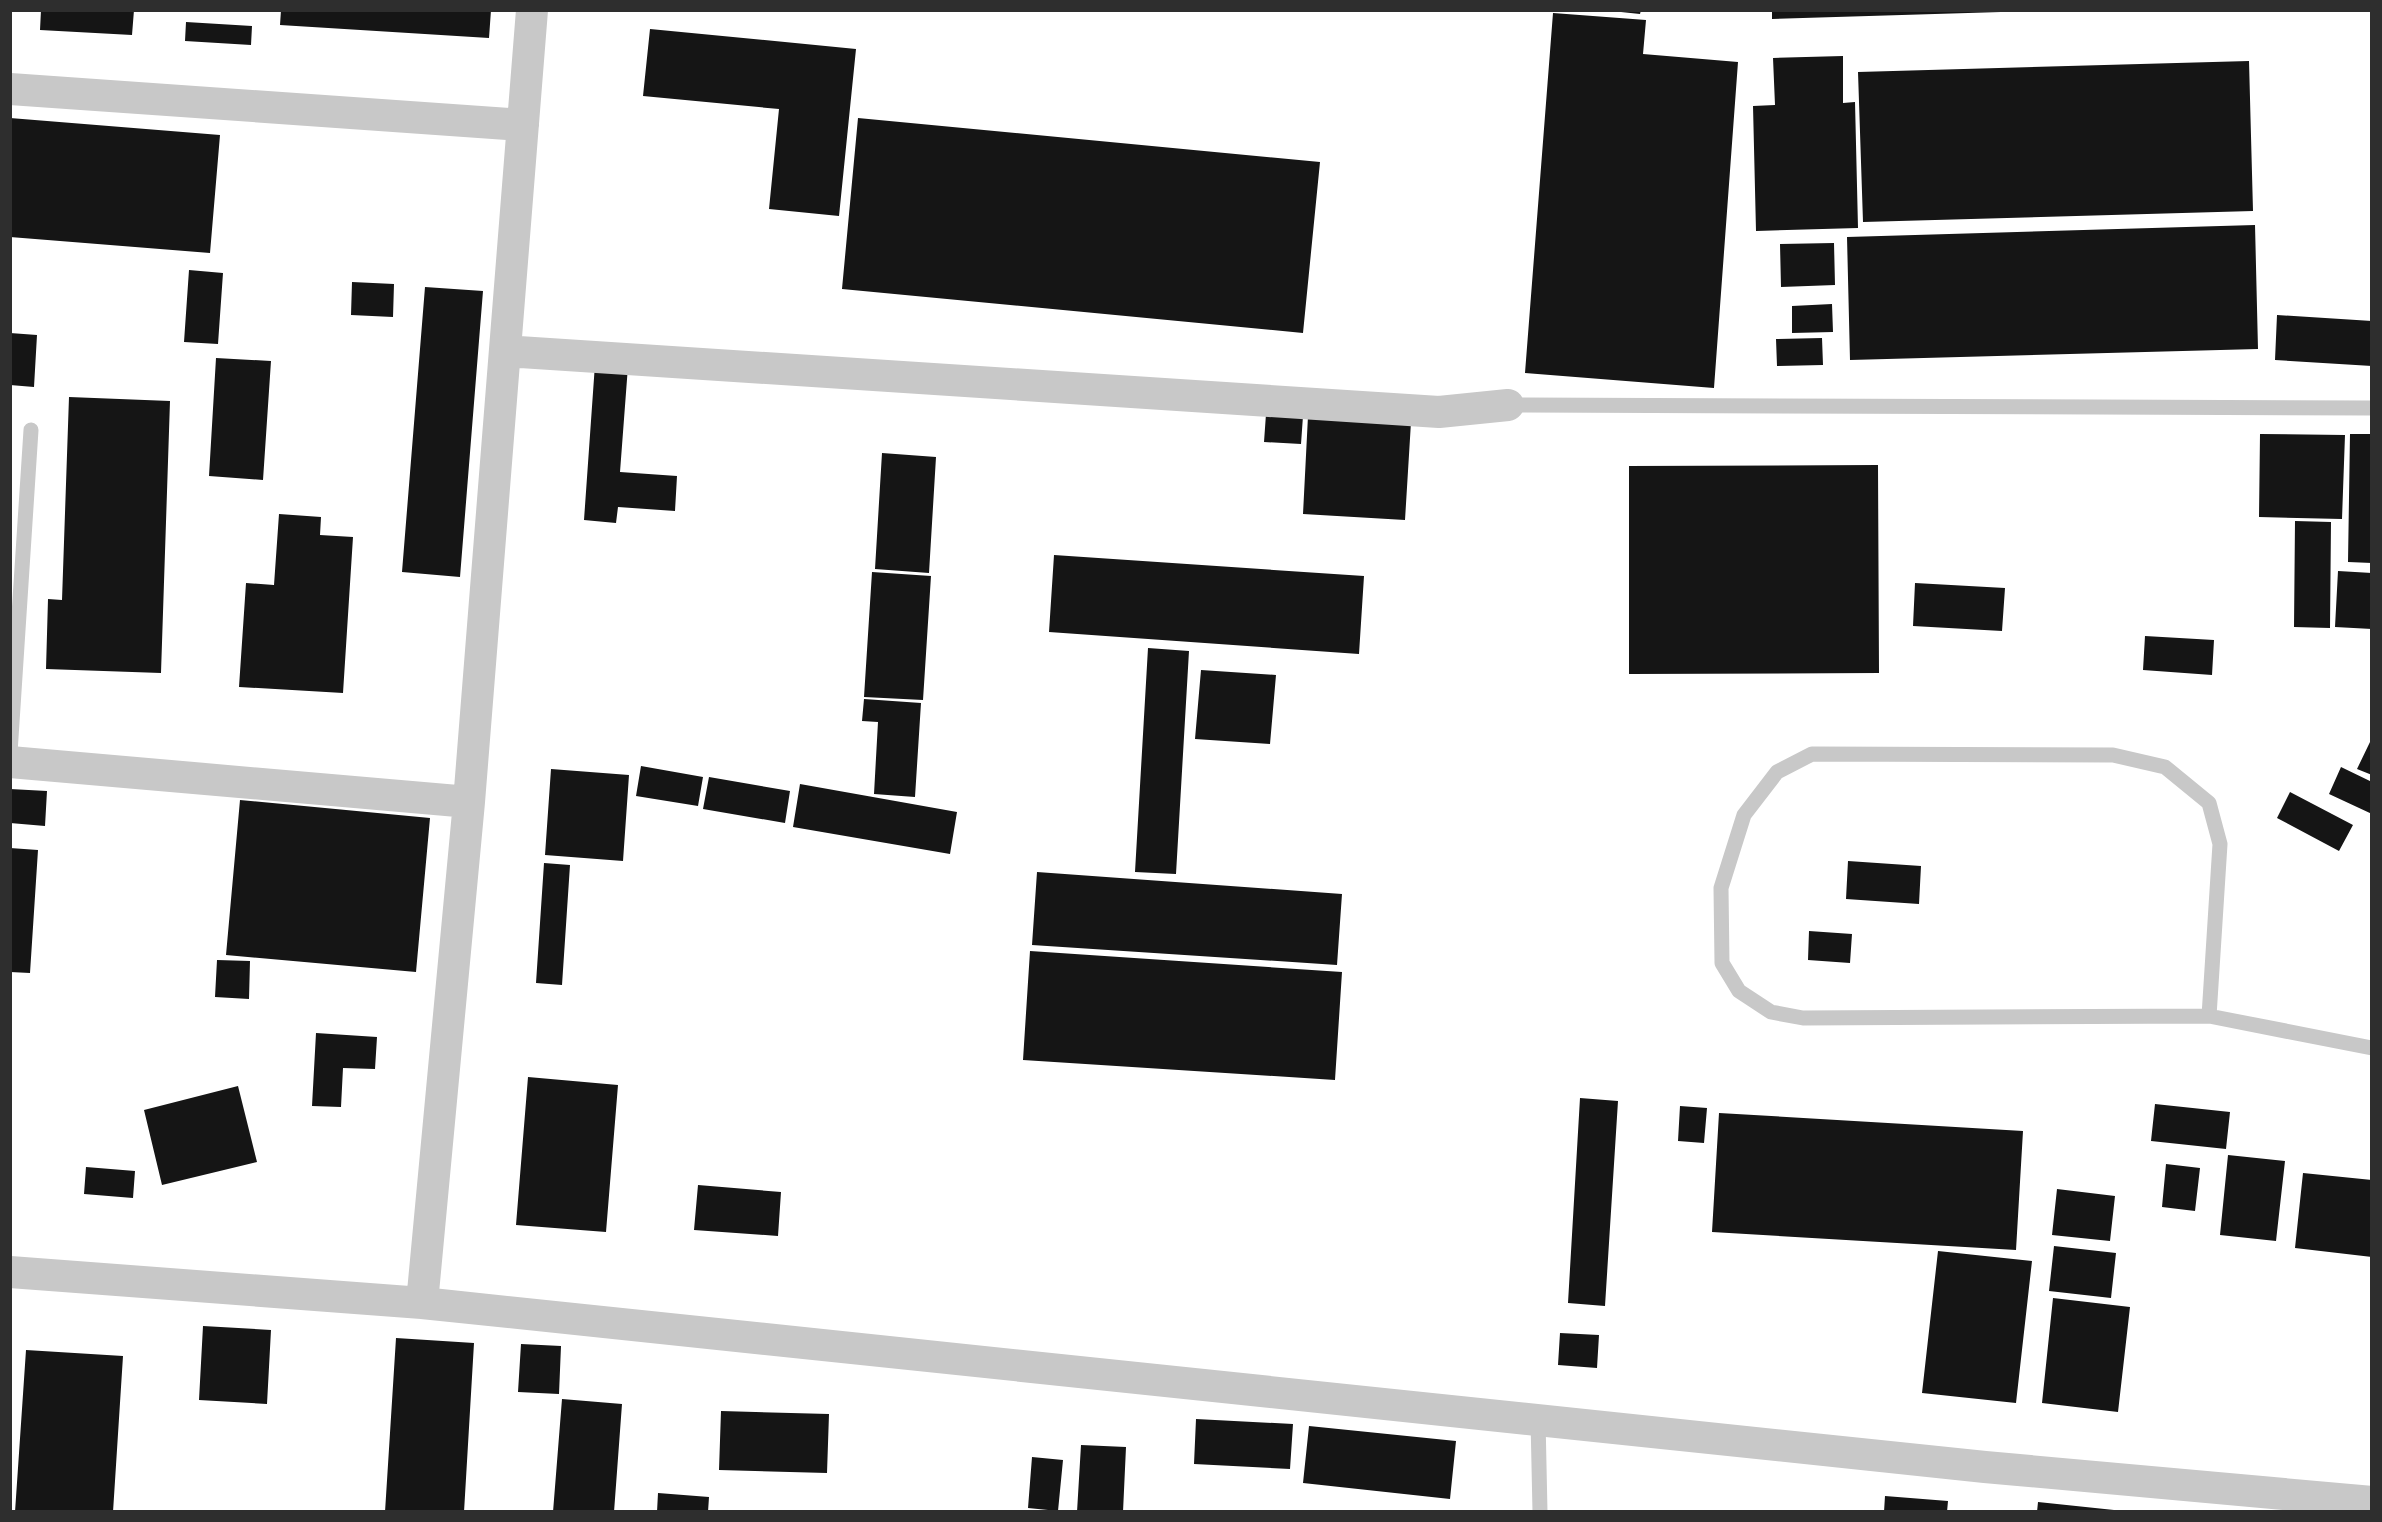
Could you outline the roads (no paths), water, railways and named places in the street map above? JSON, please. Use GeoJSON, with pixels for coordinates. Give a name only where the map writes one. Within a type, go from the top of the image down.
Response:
{"type":"FeatureCollection","features":[{"type":"Feature","properties":{"kind":"street"},"geometry":{"type":"LineString","coordinates":[[422,1304],[469,802],[532,10]]}},
{"type":"Feature","properties":{"kind":"street"},"geometry":{"type":"LineString","coordinates":[[10,89],[523,125]]}},
{"type":"Feature","properties":{"kind":"street"},"geometry":{"type":"LineString","coordinates":[[505,351],[1439,412],[1508,405]]}},
{"type":"Feature","properties":{"kind":"street"},"geometry":{"type":"LineString","coordinates":[[10,762],[469,802]]}},
{"type":"Feature","properties":{"kind":"street"},"geometry":{"type":"LineString","coordinates":[[10,1272],[422,1304],[1985,1467],[2372,1502]]}},
{"type":"Feature","properties":{"kind":"lane"},"geometry":{"type":"LineString","coordinates":[[1508,405],[2372,408]]}},
{"type":"Feature","properties":{"kind":"lane"},"geometry":{"type":"LineString","coordinates":[[10,753],[31,430]]}},
{"type":"Feature","properties":{"kind":"lane"},"geometry":{"type":"LineString","coordinates":[[2209,1016],[2220,844],[2209,803],[2165,767],[2113,755],[1812,754],[1777,772],[1744,815],[1721,888],[1722,963],[1739,991],[1771,1012],[1803,1018],[2209,1016],[2372,1048]]}},
{"type":"Feature","properties":{"kind":"lane"},"geometry":{"type":"LineString","coordinates":[[1538,1419],[1540,1512]]}}]}
